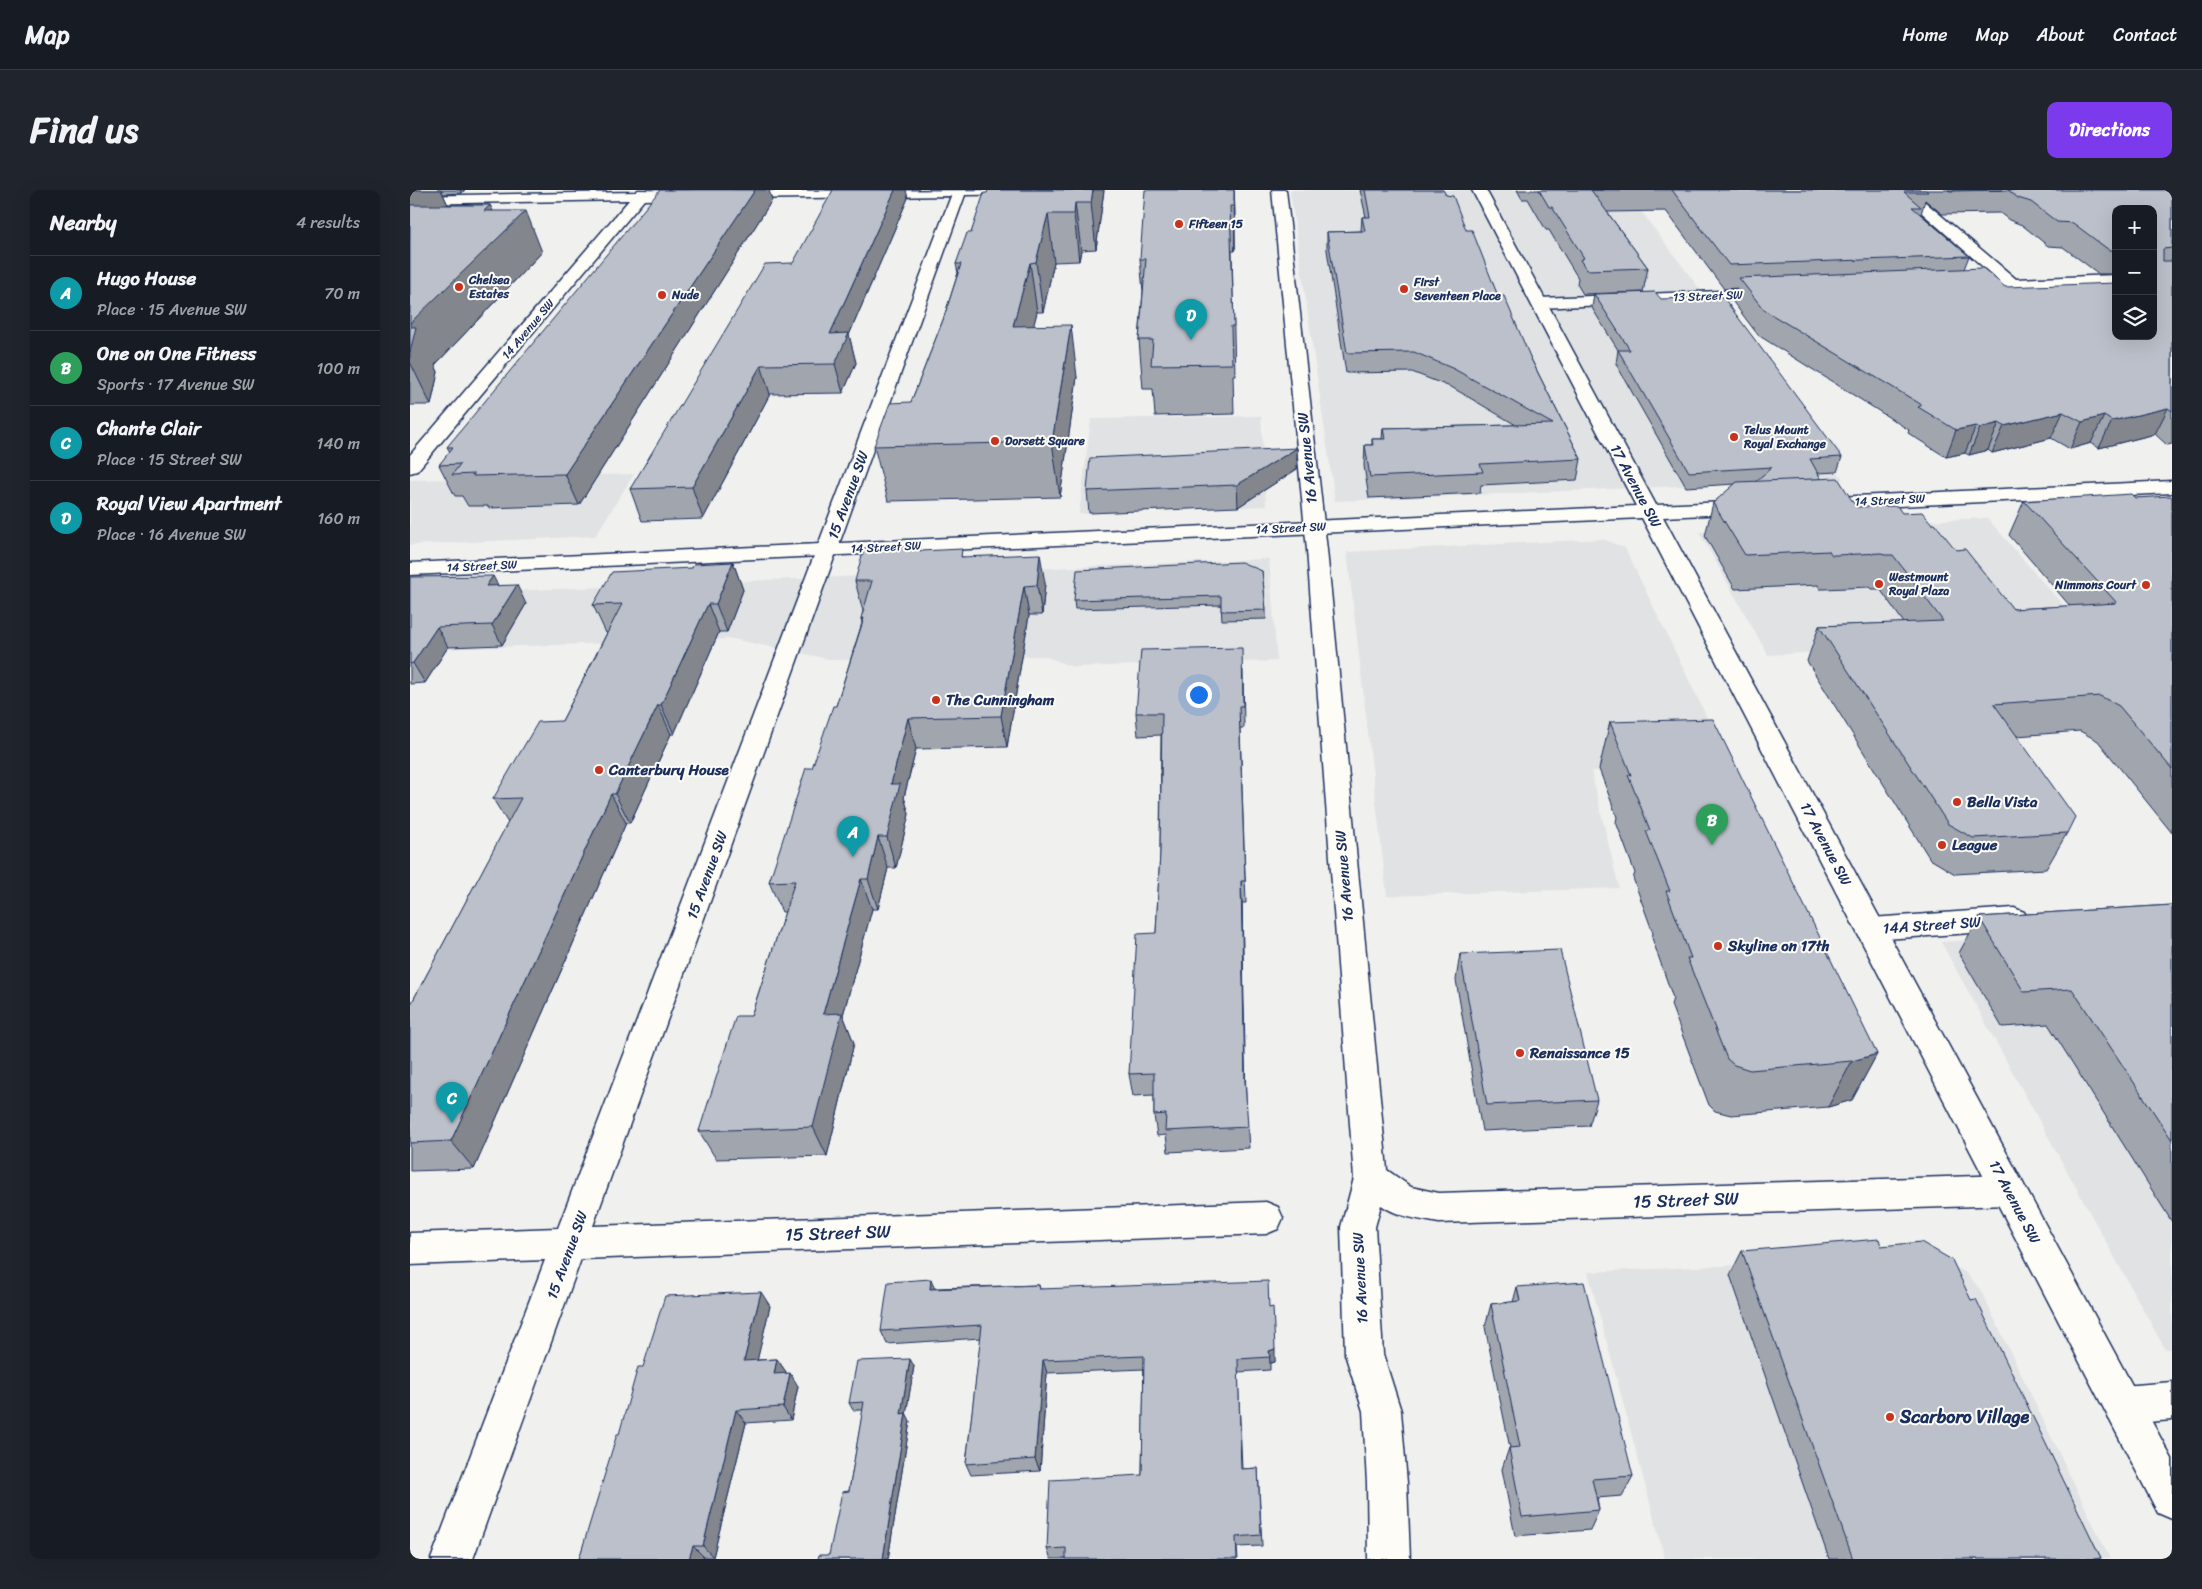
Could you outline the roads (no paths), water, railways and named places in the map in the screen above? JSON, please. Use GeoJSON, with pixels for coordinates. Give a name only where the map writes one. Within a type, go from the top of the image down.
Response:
{"type":"FeatureCollection","features":[{"type":"Feature","properties":{"kind":"street"},"geometry":{"type":"LineString","coordinates":[[410,200],[643,193],[713,195],[1045,190]]}},
{"type":"Feature","properties":{"kind":"street","name":"16 Avenue SW"},"geometry":{"type":"LineString","coordinates":[[1279,190],[1314,527],[1371,1178],[1358,1227],[1364,1354],[1382,1411],[1387,1483],[1389,1559]]}},
{"type":"Feature","properties":{"kind":"street","name":"17 Avenue SW"},"geometry":{"type":"LineString","coordinates":[[1479,190],[2172,1499]]}},
{"type":"Feature","properties":{"kind":"street"},"geometry":{"type":"LineString","coordinates":[[1903,190],[2012,284]]}},
{"type":"Feature","properties":{"kind":"street","name":"15 Avenue SW"},"geometry":{"type":"LineString","coordinates":[[452,1559],[960,191]]}},
{"type":"Feature","properties":{"kind":"street","name":"14 Avenue SW"},"geometry":{"type":"LineString","coordinates":[[410,467],[643,193]]}},
{"type":"Feature","properties":{"kind":"street"},"geometry":{"type":"LineString","coordinates":[[1947,287],[2112,280]]}},
{"type":"Feature","properties":{"kind":"street","name":"13 Street SW"},"geometry":{"type":"LineString","coordinates":[[1539,303],[1789,293]]}},
{"type":"Feature","properties":{"kind":"street","name":"14 Street SW"},"geometry":{"type":"LineString","coordinates":[[1796,505],[2172,487]]}},
{"type":"Feature","properties":{"kind":"street","name":"14 Street SW"},"geometry":{"type":"LineString","coordinates":[[410,570],[1768,506]]}},
{"type":"Feature","properties":{"kind":"street","name":"14A Street SW"},"geometry":{"type":"LineString","coordinates":[[1871,929],[2040,918]]}},
{"type":"Feature","properties":{"kind":"street","name":"15 Street SW"},"geometry":{"type":"LineString","coordinates":[[1371,1178],[1403,1201],[1439,1208],[2009,1190]]}},
{"type":"Feature","properties":{"kind":"street","name":"15 Street SW"},"geometry":{"type":"LineString","coordinates":[[410,1249],[1266,1218]]}},
{"type":"Feature","properties":{"kind":"street"},"geometry":{"type":"LineString","coordinates":[[2123,1406],[2172,1401]]}},
{"type":"Feature","properties":{"kind":"place","name":"Fifteen 15"},"geometry":{"type":"Point","coordinates":[1179,224]}},
{"type":"Feature","properties":{"kind":"place","name":"Chelsea Estates"},"geometry":{"type":"Point","coordinates":[459,287]}},
{"type":"Feature","properties":{"kind":"place","name":"First Seventeen Place"},"geometry":{"type":"Point","coordinates":[1404,289]}},
{"type":"Feature","properties":{"kind":"place","name":"Nude"},"geometry":{"type":"Point","coordinates":[662,295]}},
{"type":"Feature","properties":{"kind":"place","name":"Royal View Apartment"},"geometry":{"type":"Point","coordinates":[1191,340]}},
{"type":"Feature","properties":{"kind":"place","name":"Telus Mount Royal Exchange"},"geometry":{"type":"Point","coordinates":[1734,437]}},
{"type":"Feature","properties":{"kind":"place","name":"Dorsett Square"},"geometry":{"type":"Point","coordinates":[995,441]}},
{"type":"Feature","properties":{"kind":"place","name":"Westmount Royal Plaza"},"geometry":{"type":"Point","coordinates":[1879,584]}},
{"type":"Feature","properties":{"kind":"place","name":"Nimmons Court"},"geometry":{"type":"Point","coordinates":[2146,585]}},
{"type":"Feature","properties":{"kind":"place","name":"The Cunningham"},"geometry":{"type":"Point","coordinates":[936,700]}},
{"type":"Feature","properties":{"kind":"place","name":"Canterbury House"},"geometry":{"type":"Point","coordinates":[599,770]}},
{"type":"Feature","properties":{"kind":"place","name":"Bella Vista"},"geometry":{"type":"Point","coordinates":[1957,802]}},
{"type":"Feature","properties":{"kind":"place","name":"One on One Fitness"},"geometry":{"type":"Point","coordinates":[1712,845]}},
{"type":"Feature","properties":{"kind":"place","name":"League"},"geometry":{"type":"Point","coordinates":[1942,845]}},
{"type":"Feature","properties":{"kind":"place","name":"Hugo House"},"geometry":{"type":"Point","coordinates":[853,857]}},
{"type":"Feature","properties":{"kind":"place","name":"Skyline on 17th"},"geometry":{"type":"Point","coordinates":[1718,946]}},
{"type":"Feature","properties":{"kind":"place","name":"Renaissance 15"},"geometry":{"type":"Point","coordinates":[1520,1053]}},
{"type":"Feature","properties":{"kind":"place","name":"Chante Clair"},"geometry":{"type":"Point","coordinates":[452,1123]}},
{"type":"Feature","properties":{"kind":"place","name":"Scarboro Village"},"geometry":{"type":"Point","coordinates":[1890,1417]}}]}
